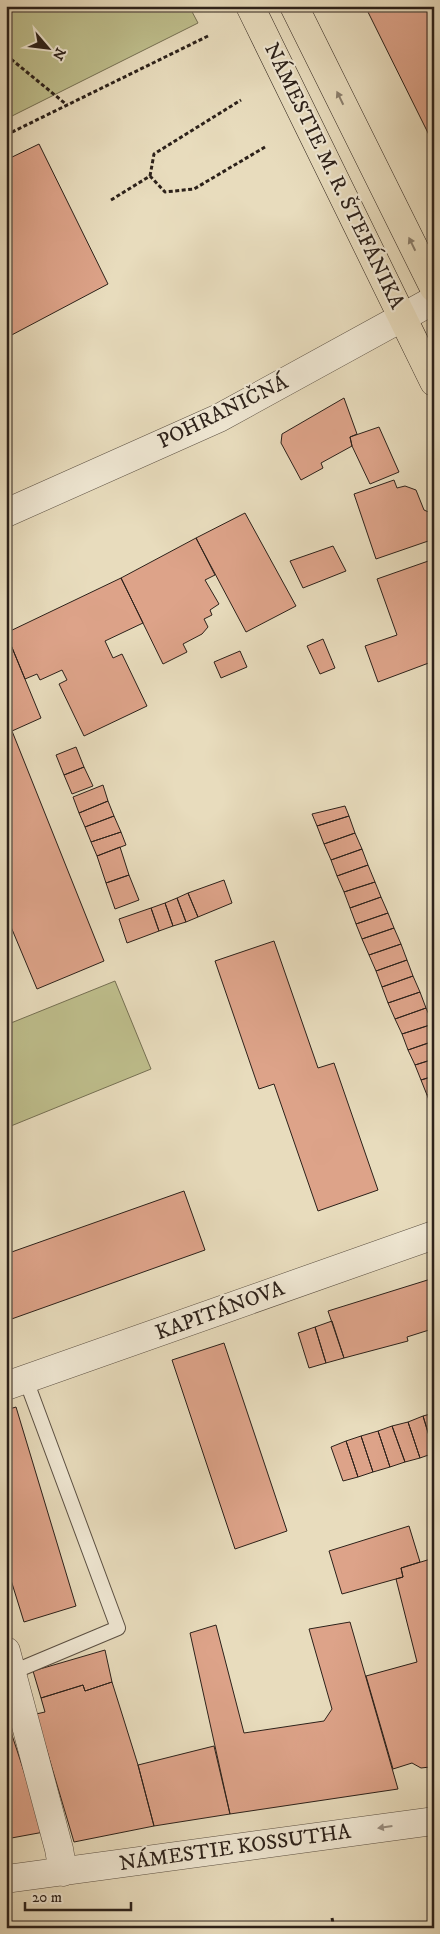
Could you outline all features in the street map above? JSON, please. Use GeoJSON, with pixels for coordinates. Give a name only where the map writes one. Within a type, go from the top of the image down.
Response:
{"type":"FeatureCollection","features":[{"type":"Feature","properties":{"kind":"main road","name":"NÁMESTIE M. R. ŠTEFÁNIKA"},"geometry":{"type":"LineString","coordinates":[[250,6],[434,382]]}},
{"type":"Feature","properties":{"kind":"main road"},"geometry":{"type":"LineString","coordinates":[[294,6],[434,288]]}},
{"type":"Feature","properties":{"kind":"street","name":"POHRANIČNÁ"},"geometry":{"type":"LineString","coordinates":[[6,513],[218,418],[434,300]]}},
{"type":"Feature","properties":{"kind":"street","name":"KAPITÁNOVA"},"geometry":{"type":"LineString","coordinates":[[16,1383],[434,1235]]}},
{"type":"Feature","properties":{"kind":"street"},"geometry":{"type":"LineString","coordinates":[[10,1661],[59,1849],[63,1872]]}},
{"type":"Feature","properties":{"kind":"street","name":"NÁMESTIE KOSSUTHA"},"geometry":{"type":"LineString","coordinates":[[6,1880],[434,1821]]}},
{"type":"Feature","properties":{"kind":"lane"},"geometry":{"type":"LineString","coordinates":[[10,1661],[118,1628],[16,1383]]}},
{"type":"Feature","properties":{"kind":"path"},"geometry":{"type":"LineString","coordinates":[[6,136],[67,104],[208,36]]}},
{"type":"Feature","properties":{"kind":"path"},"geometry":{"type":"LineString","coordinates":[[6,55],[67,104]]}},
{"type":"Feature","properties":{"kind":"path"},"geometry":{"type":"LineString","coordinates":[[110,200],[150,176],[154,154],[242,100]]}},
{"type":"Feature","properties":{"kind":"path"},"geometry":{"type":"LineString","coordinates":[[150,176],[165,192],[194,189],[264,147]]}},
{"type":"Feature","properties":{"kind":"path"},"geometry":{"type":"LineString","coordinates":[[332,1918],[334,1928]]}},
{"type":"Feature","properties":{"kind":"green space"},"geometry":{"type":"Polygon","coordinates":[[[6,6],[189,6],[198,23],[6,119],[6,6]]]}},
{"type":"Feature","properties":{"kind":"green space"},"geometry":{"type":"Polygon","coordinates":[[[115,981],[151,1069],[6,1128],[6,1025],[115,981]]]}},
{"type":"Feature","properties":{"kind":"building"},"geometry":{"type":"Polygon","coordinates":[[[365,6],[434,6],[434,145],[365,6]]]}},
{"type":"Feature","properties":{"kind":"building"},"geometry":{"type":"Polygon","coordinates":[[[39,144],[108,284],[6,338],[6,160],[39,144]]]}},
{"type":"Feature","properties":{"kind":"building"},"geometry":{"type":"Polygon","coordinates":[[[344,398],[357,434],[350,437],[352,446],[321,463],[323,468],[301,480],[281,443],[282,434],[344,398]]]}},
{"type":"Feature","properties":{"kind":"building"},"geometry":{"type":"Polygon","coordinates":[[[379,427],[399,472],[370,484],[352,446],[350,437],[379,427]]]}},
{"type":"Feature","properties":{"kind":"building"},"geometry":{"type":"Polygon","coordinates":[[[394,480],[397,488],[405,486],[416,490],[424,510],[433,514],[434,539],[376,559],[354,494],[394,480]]]}},
{"type":"Feature","properties":{"kind":"building"},"geometry":{"type":"Polygon","coordinates":[[[245,513],[296,606],[246,632],[196,538],[245,513]]]}},
{"type":"Feature","properties":{"kind":"building"},"geometry":{"type":"Polygon","coordinates":[[[196,538],[215,575],[205,580],[219,604],[210,610],[212,615],[204,619],[208,627],[202,634],[183,644],[187,652],[163,664],[121,578],[196,538]]]}},
{"type":"Feature","properties":{"kind":"building"},"geometry":{"type":"Polygon","coordinates":[[[333,546],[346,571],[303,588],[290,561],[333,546]]]}},
{"type":"Feature","properties":{"kind":"building"},"geometry":{"type":"Polygon","coordinates":[[[434,559],[434,661],[378,682],[365,646],[397,635],[377,579],[434,559]]]}},
{"type":"Feature","properties":{"kind":"building"},"geometry":{"type":"Polygon","coordinates":[[[121,578],[143,623],[105,641],[113,658],[122,654],[147,706],[84,736],[59,684],[67,680],[62,670],[40,680],[37,674],[25,679],[6,633],[121,578]]]}},
{"type":"Feature","properties":{"kind":"building"},"geometry":{"type":"Polygon","coordinates":[[[6,633],[41,718],[12,731],[104,961],[37,989],[6,915],[6,633]]]}},
{"type":"Feature","properties":{"kind":"building"},"geometry":{"type":"Polygon","coordinates":[[[323,639],[335,668],[320,674],[307,646],[323,639]]]}},
{"type":"Feature","properties":{"kind":"building"},"geometry":{"type":"Polygon","coordinates":[[[240,651],[247,667],[221,678],[214,662],[240,651]]]}},
{"type":"Feature","properties":{"kind":"building"},"geometry":{"type":"Polygon","coordinates":[[[76,747],[84,767],[64,775],[56,755],[76,747]]]}},
{"type":"Feature","properties":{"kind":"building"},"geometry":{"type":"Polygon","coordinates":[[[84,767],[93,786],[72,794],[64,775],[84,767]]]}},
{"type":"Feature","properties":{"kind":"building"},"geometry":{"type":"Polygon","coordinates":[[[103,785],[108,801],[79,813],[73,797],[103,785]]]}},
{"type":"Feature","properties":{"kind":"building"},"geometry":{"type":"Polygon","coordinates":[[[108,801],[114,816],[85,827],[79,813],[108,801]]]}},
{"type":"Feature","properties":{"kind":"building"},"geometry":{"type":"Polygon","coordinates":[[[345,806],[349,816],[317,826],[312,814],[345,806]]]}},
{"type":"Feature","properties":{"kind":"building"},"geometry":{"type":"Polygon","coordinates":[[[114,816],[121,832],[91,842],[85,827],[114,816]]]}},
{"type":"Feature","properties":{"kind":"building"},"geometry":{"type":"Polygon","coordinates":[[[349,816],[355,833],[324,844],[317,826],[349,816]]]}},
{"type":"Feature","properties":{"kind":"building"},"geometry":{"type":"Polygon","coordinates":[[[121,832],[126,845],[97,856],[91,842],[121,832]]]}},
{"type":"Feature","properties":{"kind":"building"},"geometry":{"type":"Polygon","coordinates":[[[355,833],[362,849],[331,860],[324,844],[355,833]]]}},
{"type":"Feature","properties":{"kind":"building"},"geometry":{"type":"Polygon","coordinates":[[[120,847],[129,875],[106,883],[97,856],[120,847]]]}},
{"type":"Feature","properties":{"kind":"building"},"geometry":{"type":"Polygon","coordinates":[[[362,849],[368,865],[337,876],[331,860],[362,849]]]}},
{"type":"Feature","properties":{"kind":"building"},"geometry":{"type":"Polygon","coordinates":[[[368,865],[375,882],[344,892],[337,876],[368,865]]]}},
{"type":"Feature","properties":{"kind":"building"},"geometry":{"type":"Polygon","coordinates":[[[129,875],[139,900],[115,909],[106,883],[129,875]]]}},
{"type":"Feature","properties":{"kind":"building"},"geometry":{"type":"Polygon","coordinates":[[[224,880],[232,903],[198,917],[188,893],[224,880]]]}},
{"type":"Feature","properties":{"kind":"building"},"geometry":{"type":"Polygon","coordinates":[[[375,882],[381,897],[350,908],[344,892],[375,882]]]}},
{"type":"Feature","properties":{"kind":"building"},"geometry":{"type":"Polygon","coordinates":[[[188,893],[198,917],[186,922],[177,898],[188,893]]]}},
{"type":"Feature","properties":{"kind":"building"},"geometry":{"type":"Polygon","coordinates":[[[381,897],[388,913],[356,924],[350,908],[381,897]]]}},
{"type":"Feature","properties":{"kind":"building"},"geometry":{"type":"Polygon","coordinates":[[[177,898],[186,922],[173,926],[165,903],[177,898]]]}},
{"type":"Feature","properties":{"kind":"building"},"geometry":{"type":"Polygon","coordinates":[[[165,903],[173,926],[159,931],[151,908],[165,903]]]}},
{"type":"Feature","properties":{"kind":"building"},"geometry":{"type":"Polygon","coordinates":[[[151,908],[159,931],[127,943],[119,919],[151,908]]]}},
{"type":"Feature","properties":{"kind":"building"},"geometry":{"type":"Polygon","coordinates":[[[388,913],[394,928],[362,939],[356,924],[388,913]]]}},
{"type":"Feature","properties":{"kind":"building"},"geometry":{"type":"Polygon","coordinates":[[[394,928],[401,944],[369,955],[362,939],[394,928]]]}},
{"type":"Feature","properties":{"kind":"building"},"geometry":{"type":"Polygon","coordinates":[[[274,941],[318,1068],[334,1063],[378,1190],[318,1211],[274,1084],[259,1089],[215,961],[274,941]]]}},
{"type":"Feature","properties":{"kind":"building"},"geometry":{"type":"Polygon","coordinates":[[[401,944],[407,960],[376,971],[369,955],[401,944]]]}},
{"type":"Feature","properties":{"kind":"building"},"geometry":{"type":"Polygon","coordinates":[[[407,960],[413,976],[382,987],[376,971],[407,960]]]}},
{"type":"Feature","properties":{"kind":"building"},"geometry":{"type":"Polygon","coordinates":[[[413,976],[420,992],[388,1003],[382,987],[413,976]]]}},
{"type":"Feature","properties":{"kind":"building"},"geometry":{"type":"Polygon","coordinates":[[[420,992],[426,1008],[395,1019],[388,1003],[420,992]]]}},
{"type":"Feature","properties":{"kind":"building"},"geometry":{"type":"Polygon","coordinates":[[[426,1008],[433,1024],[402,1034],[395,1019],[426,1008]]]}},
{"type":"Feature","properties":{"kind":"building"},"geometry":{"type":"Polygon","coordinates":[[[433,1024],[434,1041],[408,1050],[402,1034],[433,1024]]]}},
{"type":"Feature","properties":{"kind":"building"},"geometry":{"type":"Polygon","coordinates":[[[434,1041],[434,1059],[415,1065],[408,1050],[434,1041]]]}},
{"type":"Feature","properties":{"kind":"building"},"geometry":{"type":"Polygon","coordinates":[[[434,1059],[434,1076],[421,1080],[415,1065],[434,1059]]]}},
{"type":"Feature","properties":{"kind":"building"},"geometry":{"type":"Polygon","coordinates":[[[434,1076],[434,1093],[427,1095],[421,1080],[434,1076]]]}},
{"type":"Feature","properties":{"kind":"building"},"geometry":{"type":"Polygon","coordinates":[[[434,1093],[434,1110],[433,1110],[427,1095],[434,1093]]]}},
{"type":"Feature","properties":{"kind":"building"},"geometry":{"type":"Polygon","coordinates":[[[184,1191],[205,1250],[6,1321],[6,1254],[184,1191]]]}},
{"type":"Feature","properties":{"kind":"building"},"geometry":{"type":"Polygon","coordinates":[[[434,1278],[434,1333],[430,1334],[429,1330],[407,1337],[408,1341],[344,1358],[328,1311],[434,1278]]]}},
{"type":"Feature","properties":{"kind":"building"},"geometry":{"type":"Polygon","coordinates":[[[332,1321],[344,1358],[326,1363],[315,1327],[332,1321]]]}},
{"type":"Feature","properties":{"kind":"building"},"geometry":{"type":"Polygon","coordinates":[[[315,1327],[326,1363],[309,1368],[298,1333],[315,1327]]]}},
{"type":"Feature","properties":{"kind":"building"},"geometry":{"type":"Polygon","coordinates":[[[224,1343],[287,1531],[235,1549],[172,1360],[224,1343]]]}},
{"type":"Feature","properties":{"kind":"building"},"geometry":{"type":"Polygon","coordinates":[[[16,1407],[76,1606],[24,1622],[6,1564],[6,1410],[16,1407]]]}},
{"type":"Feature","properties":{"kind":"building"},"geometry":{"type":"Polygon","coordinates":[[[434,1413],[434,1451],[423,1416],[434,1413]]]}},
{"type":"Feature","properties":{"kind":"building"},"geometry":{"type":"Polygon","coordinates":[[[423,1416],[434,1453],[420,1458],[408,1422],[423,1416]]]}},
{"type":"Feature","properties":{"kind":"building"},"geometry":{"type":"Polygon","coordinates":[[[408,1422],[420,1458],[405,1462],[392,1426],[408,1422]]]}},
{"type":"Feature","properties":{"kind":"building"},"geometry":{"type":"Polygon","coordinates":[[[392,1426],[405,1462],[390,1467],[378,1431],[392,1426]]]}},
{"type":"Feature","properties":{"kind":"building"},"geometry":{"type":"Polygon","coordinates":[[[378,1431],[390,1467],[373,1472],[361,1436],[378,1431]]]}},
{"type":"Feature","properties":{"kind":"building"},"geometry":{"type":"Polygon","coordinates":[[[361,1436],[373,1472],[358,1477],[346,1441],[361,1436]]]}},
{"type":"Feature","properties":{"kind":"building"},"geometry":{"type":"Polygon","coordinates":[[[346,1441],[358,1477],[343,1481],[331,1447],[346,1441]]]}},
{"type":"Feature","properties":{"kind":"building"},"geometry":{"type":"Polygon","coordinates":[[[409,1526],[420,1562],[401,1568],[403,1577],[342,1594],[329,1551],[409,1526]]]}},
{"type":"Feature","properties":{"kind":"building"},"geometry":{"type":"Polygon","coordinates":[[[434,1558],[434,1764],[430,1767],[421,1768],[412,1763],[393,1769],[366,1676],[417,1662],[396,1579],[403,1577],[401,1568],[434,1558]]]}},
{"type":"Feature","properties":{"kind":"building"},"geometry":{"type":"Polygon","coordinates":[[[350,1622],[398,1789],[230,1814],[190,1633],[216,1625],[244,1733],[324,1721],[332,1709],[309,1629],[350,1622]]]}},
{"type":"Feature","properties":{"kind":"building"},"geometry":{"type":"Polygon","coordinates":[[[105,1650],[112,1682],[85,1691],[83,1685],[41,1698],[33,1671],[105,1650]]]}},
{"type":"Feature","properties":{"kind":"building"},"geometry":{"type":"Polygon","coordinates":[[[112,1682],[138,1765],[154,1826],[74,1842],[36,1714],[45,1712],[41,1698],[83,1685],[85,1691],[112,1682]]]}},
{"type":"Feature","properties":{"kind":"building"},"geometry":{"type":"Polygon","coordinates":[[[6,1717],[44,1832],[6,1839],[6,1717]]]}},
{"type":"Feature","properties":{"kind":"building"},"geometry":{"type":"Polygon","coordinates":[[[214,1746],[230,1814],[154,1826],[138,1765],[214,1746]]]}}]}
